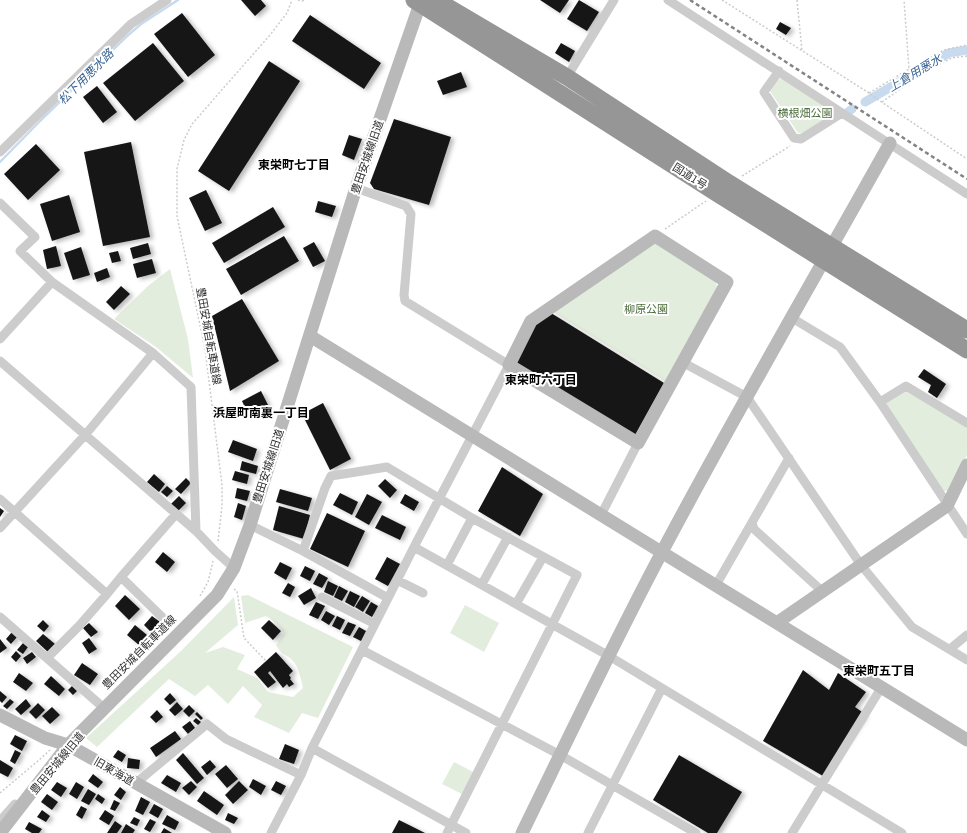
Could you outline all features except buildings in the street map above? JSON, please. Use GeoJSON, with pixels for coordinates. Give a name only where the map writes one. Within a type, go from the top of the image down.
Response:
{"type":"FeatureCollection","features":[{"type":"Feature","properties":{"kind":"highway","name":"国道1号"},"geometry":{"type":"LineString","coordinates":[[436,0],[567,77],[724,189]]}},
{"type":"Feature","properties":{"kind":"highway","name":"国道1号"},"geometry":{"type":"LineString","coordinates":[[417,2],[829,253],[967,330]]}},
{"type":"Feature","properties":{"kind":"highway","name":"国道1号"},"geometry":{"type":"LineString","coordinates":[[829,253],[967,350]]}},
{"type":"Feature","properties":{"kind":"street"},"geometry":{"type":"LineString","coordinates":[[0,152],[131,24],[167,0]]}},
{"type":"Feature","properties":{"kind":"street"},"geometry":{"type":"LineString","coordinates":[[567,77],[614,0]]}},
{"type":"Feature","properties":{"kind":"street"},"geometry":{"type":"LineString","coordinates":[[668,0],[967,194]]}},
{"type":"Feature","properties":{"kind":"street","name":"豊田安城線旧道"},"geometry":{"type":"LineString","coordinates":[[0,833],[63,743],[104,710],[217,595],[234,568],[250,525],[356,188],[417,2]]}},
{"type":"Feature","properties":{"kind":"street"},"geometry":{"type":"LineString","coordinates":[[779,71],[764,92],[794,138],[802,139],[842,113]]}},
{"type":"Feature","properties":{"kind":"street"},"geometry":{"type":"LineString","coordinates":[[522,833],[609,656],[662,553],[890,143]]}},
{"type":"Feature","properties":{"kind":"street"},"geometry":{"type":"LineString","coordinates":[[356,188],[406,206],[411,214],[404,295],[405,301],[638,443]]}},
{"type":"Feature","properties":{"kind":"street"},"geometry":{"type":"LineString","coordinates":[[0,203],[35,237],[20,251],[52,282],[153,353],[190,387],[196,531]]}},
{"type":"Feature","properties":{"kind":"street"},"geometry":{"type":"LineString","coordinates":[[271,833],[397,580],[532,321],[655,236],[727,282],[638,443],[601,515]]}},
{"type":"Feature","properties":{"kind":"street"},"geometry":{"type":"LineString","coordinates":[[0,339],[52,282]]}},
{"type":"Feature","properties":{"kind":"street"},"geometry":{"type":"LineString","coordinates":[[792,318],[840,347],[880,402],[947,506],[967,534]]}},
{"type":"Feature","properties":{"kind":"street"},"geometry":{"type":"LineString","coordinates":[[310,336],[662,553],[778,622],[881,688],[967,740]]}},
{"type":"Feature","properties":{"kind":"street"},"geometry":{"type":"LineString","coordinates":[[0,528],[86,434],[153,353]]}},
{"type":"Feature","properties":{"kind":"street"},"geometry":{"type":"LineString","coordinates":[[0,360],[196,531],[215,552],[234,568]]}},
{"type":"Feature","properties":{"kind":"street"},"geometry":{"type":"LineString","coordinates":[[682,362],[747,398],[861,565],[912,627],[967,660]]}},
{"type":"Feature","properties":{"kind":"street"},"geometry":{"type":"LineString","coordinates":[[880,402],[906,386],[967,423]]}},
{"type":"Feature","properties":{"kind":"street"},"geometry":{"type":"LineString","coordinates":[[716,585],[789,458]]}},
{"type":"Feature","properties":{"kind":"street"},"geometry":{"type":"LineString","coordinates":[[778,622],[947,506],[967,465]]}},
{"type":"Feature","properties":{"kind":"street"},"geometry":{"type":"LineString","coordinates":[[303,551],[325,488],[331,476],[387,467],[472,518],[577,575],[449,829]]}},
{"type":"Feature","properties":{"kind":"street"},"geometry":{"type":"LineString","coordinates":[[0,499],[107,594]]}},
{"type":"Feature","properties":{"kind":"street"},"geometry":{"type":"LineString","coordinates":[[47,658],[79,626],[176,514]]}},
{"type":"Feature","properties":{"kind":"street"},"geometry":{"type":"LineString","coordinates":[[447,565],[472,518]]}},
{"type":"Feature","properties":{"kind":"street"},"geometry":{"type":"LineString","coordinates":[[752,523],[754,529],[822,591]]}},
{"type":"Feature","properties":{"kind":"street"},"geometry":{"type":"LineString","coordinates":[[250,525],[303,551],[388,598]]}},
{"type":"Feature","properties":{"kind":"street"},"geometry":{"type":"LineString","coordinates":[[482,584],[508,538]]}},
{"type":"Feature","properties":{"kind":"street"},"geometry":{"type":"LineString","coordinates":[[414,547],[609,656],[902,833]]}},
{"type":"Feature","properties":{"kind":"street"},"geometry":{"type":"LineString","coordinates":[[516,604],[543,557]]}},
{"type":"Feature","properties":{"kind":"street"},"geometry":{"type":"LineString","coordinates":[[121,577],[164,619]]}},
{"type":"Feature","properties":{"kind":"street"},"geometry":{"type":"LineString","coordinates":[[397,580],[423,593]]}},
{"type":"Feature","properties":{"kind":"street"},"geometry":{"type":"LineString","coordinates":[[322,597],[375,624]]}},
{"type":"Feature","properties":{"kind":"street"},"geometry":{"type":"LineString","coordinates":[[0,617],[104,710]]}},
{"type":"Feature","properties":{"kind":"street"},"geometry":{"type":"LineString","coordinates":[[950,649],[967,636]]}},
{"type":"Feature","properties":{"kind":"street"},"geometry":{"type":"LineString","coordinates":[[362,650],[560,755],[696,833]]}},
{"type":"Feature","properties":{"kind":"street"},"geometry":{"type":"LineString","coordinates":[[588,833],[662,688]]}},
{"type":"Feature","properties":{"kind":"street"},"geometry":{"type":"LineString","coordinates":[[795,832],[822,784],[881,688]]}},
{"type":"Feature","properties":{"kind":"street","name":"旧東海道"},"geometry":{"type":"LineString","coordinates":[[0,714],[46,738],[63,743],[225,833]]}},
{"type":"Feature","properties":{"kind":"street"},"geometry":{"type":"LineString","coordinates":[[136,784],[207,724],[226,739],[301,775]]}},
{"type":"Feature","properties":{"kind":"street"},"geometry":{"type":"LineString","coordinates":[[0,821],[63,743]]}},
{"type":"Feature","properties":{"kind":"street"},"geometry":{"type":"LineString","coordinates":[[312,748],[449,829],[466,833]]}},
{"type":"Feature","properties":{"kind":"path","name":"豊田安城自転車道線"},"geometry":{"type":"LineString","coordinates":[[197,600],[208,582],[219,539],[222,485],[205,349],[177,216],[177,169],[184,140],[192,124],[270,35],[287,13],[292,0]]}},
{"type":"Feature","properties":{"kind":"path"},"geometry":{"type":"LineString","coordinates":[[298,0],[305,0]]}},
{"type":"Feature","properties":{"kind":"path"},"geometry":{"type":"LineString","coordinates":[[722,0],[869,93],[967,159]]}},
{"type":"Feature","properties":{"kind":"path"},"geometry":{"type":"LineString","coordinates":[[797,0],[802,51]]}},
{"type":"Feature","properties":{"kind":"path"},"geometry":{"type":"LineString","coordinates":[[904,0],[909,69]]}},
{"type":"Feature","properties":{"kind":"path"},"geometry":{"type":"LineString","coordinates":[[869,93],[944,50],[967,45]]}},
{"type":"Feature","properties":{"kind":"path"},"geometry":{"type":"LineString","coordinates":[[882,102],[924,72],[952,58],[967,56]]}},
{"type":"Feature","properties":{"kind":"path"},"geometry":{"type":"LineString","coordinates":[[655,236],[724,189],[802,139]]}},
{"type":"Feature","properties":{"kind":"path"},"geometry":{"type":"LineString","coordinates":[[225,583],[237,591],[244,638],[266,661]]}},
{"type":"Feature","properties":{"kind":"path"},"geometry":{"type":"LineString","coordinates":[[0,793],[16,778],[63,743]]}},
{"type":"Feature","properties":{"kind":"green space","name":"横根畑公園"},"geometry":{"type":"Polygon","coordinates":[[[782,78],[831,110],[830,117],[803,134],[798,133],[770,91],[777,80],[782,78]]]}},
{"type":"Feature","properties":{"kind":"green space","name":"柳原公園"},"geometry":{"type":"Polygon","coordinates":[[[651,244],[656,244],[716,282],[717,287],[665,381],[553,312],[651,244]]]}},
{"type":"Feature","properties":{"kind":"green space"},"geometry":{"type":"Polygon","coordinates":[[[170,269],[188,339],[193,378],[156,347],[114,319],[148,286],[170,269]]]}},
{"type":"Feature","properties":{"kind":"green space"},"geometry":{"type":"Polygon","coordinates":[[[904,391],[908,391],[967,427],[967,455],[949,491],[942,491],[886,407],[887,402],[904,391]]]}},
{"type":"Feature","properties":{"kind":"green space"},"geometry":{"type":"Polygon","coordinates":[[[248,595],[353,647],[318,718],[302,713],[289,733],[254,717],[262,705],[243,686],[228,704],[208,685],[195,696],[169,679],[97,747],[86,738],[181,651],[234,597],[238,625],[205,653],[223,647],[245,655],[237,669],[257,678],[268,692],[293,697],[303,688],[297,667],[276,645],[284,633],[276,623],[266,616],[245,623],[241,596],[248,595]]]}},
{"type":"Feature","properties":{"kind":"green space"},"geometry":{"type":"Polygon","coordinates":[[[465,605],[499,623],[484,652],[450,633],[465,605]]]}},
{"type":"Feature","properties":{"kind":"green space"},"geometry":{"type":"Polygon","coordinates":[[[454,762],[477,774],[466,796],[442,784],[454,762]]]}},
{"type":"Feature","properties":{"kind":"waterway","name":"松下用悪水路"},"geometry":{"type":"LineString","coordinates":[[0,162],[126,37],[141,24],[178,0]]}},
{"type":"Feature","properties":{"kind":"waterway","name":"上倉用悪水"},"geometry":{"type":"LineString","coordinates":[[865,102],[949,53],[967,50]]}},
{"type":"Feature","properties":{"kind":"waterway","name":"上倉用悪水"},"geometry":{"type":"LineString","coordinates":[[848,112],[852,109]]}},
{"type":"Feature","properties":{"kind":"railway"},"geometry":{"type":"LineString","coordinates":[[690,0],[967,179]]}},
{"type":"Feature","properties":{"kind":"district","name":"東栄町七丁目"},"geometry":{"type":"Point","coordinates":[294,165]}},
{"type":"Feature","properties":{"kind":"district","name":"東栄町六丁目"},"geometry":{"type":"Point","coordinates":[541,380]}},
{"type":"Feature","properties":{"kind":"district","name":"浜屋町南裏一丁目"},"geometry":{"type":"Point","coordinates":[261,413]}},
{"type":"Feature","properties":{"kind":"district","name":"東栄町五丁目"},"geometry":{"type":"Point","coordinates":[879,671]}}]}
